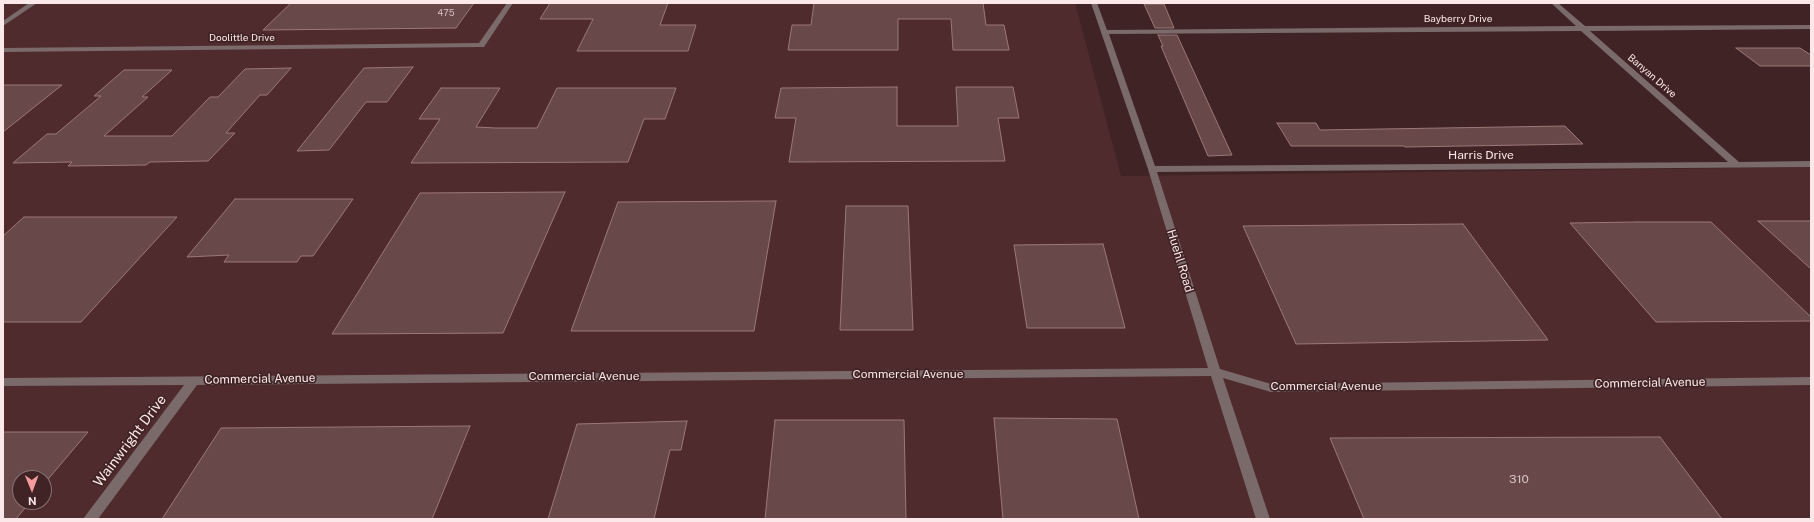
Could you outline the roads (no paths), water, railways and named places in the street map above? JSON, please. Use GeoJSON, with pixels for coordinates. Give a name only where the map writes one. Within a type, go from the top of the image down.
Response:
{"type":"FeatureCollection","features":[{"type":"Feature","properties":{"kind":"street"},"geometry":{"type":"LineString","coordinates":[[3,24],[34,3]]}},
{"type":"Feature","properties":{"kind":"street","name":"Doolittle Drive"},"geometry":{"type":"LineString","coordinates":[[3,50],[481,45],[510,3]]}},
{"type":"Feature","properties":{"kind":"street","name":"Huehl Road"},"geometry":{"type":"LineString","coordinates":[[1094,3],[1152,169],[1215,372],[1263,519]]}},
{"type":"Feature","properties":{"kind":"street","name":"Banyan Drive"},"geometry":{"type":"LineString","coordinates":[[1554,3],[1737,165]]}},
{"type":"Feature","properties":{"kind":"street","name":"Bayberry Drive"},"geometry":{"type":"LineString","coordinates":[[1104,32],[1811,27]]}},
{"type":"Feature","properties":{"kind":"street","name":"Harris Drive"},"geometry":{"type":"LineString","coordinates":[[1152,169],[1811,164]]}},
{"type":"Feature","properties":{"kind":"street","name":"Commercial Avenue"},"geometry":{"type":"LineString","coordinates":[[3,382],[495,376],[1215,372],[1271,388],[1811,381]]}},
{"type":"Feature","properties":{"kind":"street","name":"Wainwright Drive"},"geometry":{"type":"LineString","coordinates":[[90,519],[194,380]]}}]}
